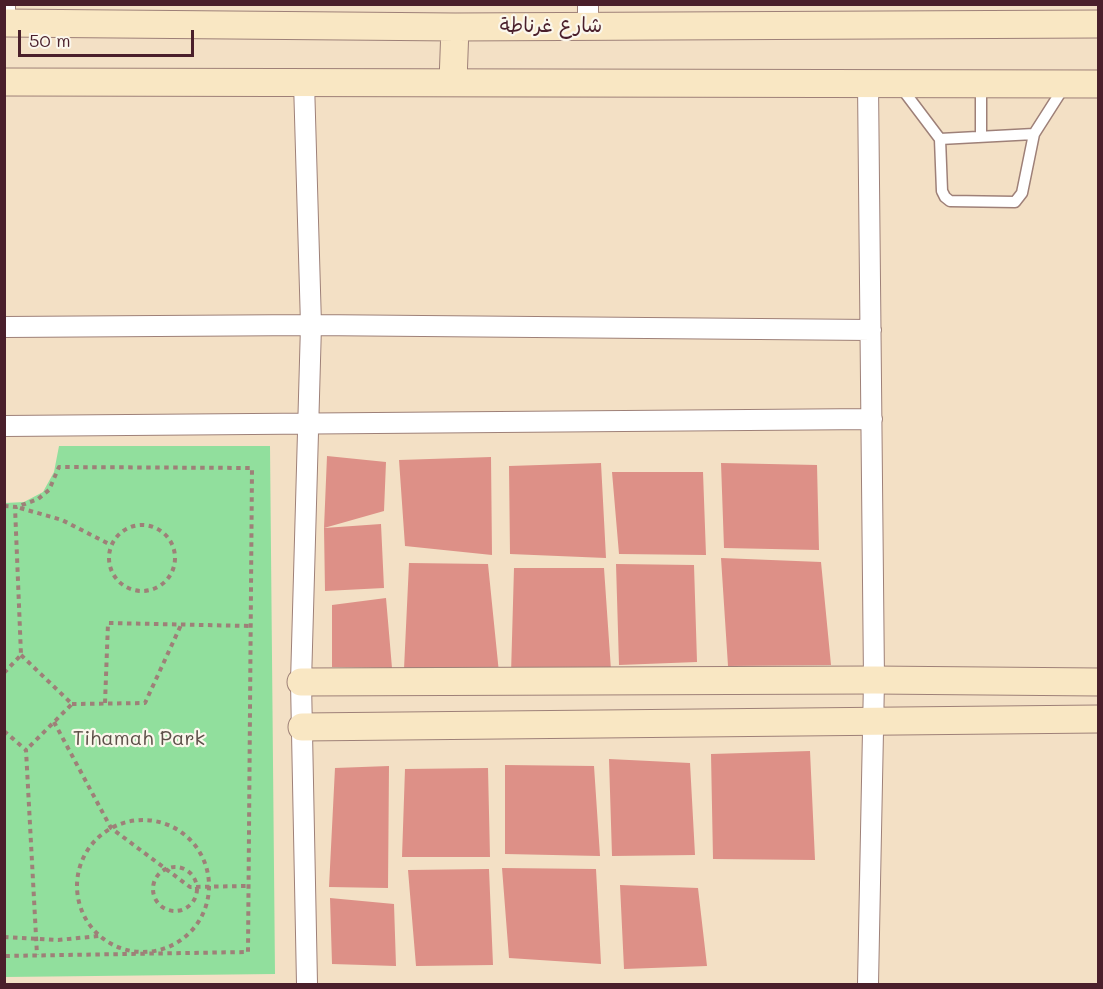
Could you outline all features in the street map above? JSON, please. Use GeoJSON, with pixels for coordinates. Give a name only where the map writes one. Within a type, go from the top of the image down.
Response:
{"type":"FeatureCollection","features":[{"type":"Feature","properties":{"kind":"street"},"geometry":{"type":"LineString","coordinates":[[5,4],[5,23]]}},
{"type":"Feature","properties":{"kind":"street","name":"شارع غرناطة"},"geometry":{"type":"LineString","coordinates":[[5,23],[455,27],[588,15],[1098,24]]}},
{"type":"Feature","properties":{"kind":"street"},"geometry":{"type":"LineString","coordinates":[[453,82],[455,27]]}},
{"type":"Feature","properties":{"kind":"street"},"geometry":{"type":"LineString","coordinates":[[4,82],[1098,84]]}},
{"type":"Feature","properties":{"kind":"street"},"geometry":{"type":"LineString","coordinates":[[304,82],[311,325],[301,682],[307,984]]}},
{"type":"Feature","properties":{"kind":"street"},"geometry":{"type":"LineString","coordinates":[[868,83],[874,680],[868,984]]}},
{"type":"Feature","properties":{"kind":"street"},"geometry":{"type":"LineString","coordinates":[[4,327],[311,325],[871,330]]}},
{"type":"Feature","properties":{"kind":"street"},"geometry":{"type":"LineString","coordinates":[[4,426],[872,419]]}},
{"type":"Feature","properties":{"kind":"street"},"geometry":{"type":"LineString","coordinates":[[301,682],[874,680],[1098,682]]}},
{"type":"Feature","properties":{"kind":"street"},"geometry":{"type":"LineString","coordinates":[[302,727],[1098,719]]}},
{"type":"Feature","properties":{"kind":"lane"},"geometry":{"type":"LineString","coordinates":[[898,84],[940,139],[942,191],[945,197],[950,201],[1015,202],[1022,193],[1034,134],[1066,84]]}},
{"type":"Feature","properties":{"kind":"lane"},"geometry":{"type":"LineString","coordinates":[[981,84],[981,136]]}},
{"type":"Feature","properties":{"kind":"lane"},"geometry":{"type":"LineString","coordinates":[[940,139],[1034,134]]}},
{"type":"Feature","properties":{"kind":"path"},"geometry":{"type":"LineString","coordinates":[[4,956],[248,952],[252,468],[59,467],[53,484],[43,495],[24,506],[6,506]]}},
{"type":"Feature","properties":{"kind":"path"},"geometry":{"type":"LineString","coordinates":[[6,506],[27,508],[55,518],[111,545]]}},
{"type":"Feature","properties":{"kind":"path"},"geometry":{"type":"LineString","coordinates":[[15,507],[21,655],[72,704]]}},
{"type":"Feature","properties":{"kind":"path"},"geometry":{"type":"LineString","coordinates":[[142,525],[154,527],[167,537],[174,549],[174,565],[168,579],[156,588],[143,591],[130,589],[118,581],[110,569],[111,545],[118,534],[130,527],[142,525]]}},
{"type":"Feature","properties":{"kind":"path"},"geometry":{"type":"LineString","coordinates":[[105,703],[108,623],[250,626]]}},
{"type":"Feature","properties":{"kind":"path"},"geometry":{"type":"LineString","coordinates":[[26,750],[72,704],[145,703],[181,625]]}},
{"type":"Feature","properties":{"kind":"path"},"geometry":{"type":"LineString","coordinates":[[4,673],[21,655]]}},
{"type":"Feature","properties":{"kind":"path"},"geometry":{"type":"LineString","coordinates":[[54,722],[111,828],[190,887],[248,886]]}},
{"type":"Feature","properties":{"kind":"path"},"geometry":{"type":"LineString","coordinates":[[4,731],[26,750],[37,955]]}},
{"type":"Feature","properties":{"kind":"path"},"geometry":{"type":"LineString","coordinates":[[140,820],[156,822],[176,829],[188,838],[206,865],[209,886],[206,907],[190,934],[166,948],[152,952],[135,952],[112,945],[99,936],[87,922],[76,892],[77,878],[86,850],[98,837],[111,828],[140,820]]}},
{"type":"Feature","properties":{"kind":"path"},"geometry":{"type":"LineString","coordinates":[[182,868],[195,879],[197,892],[193,903],[188,908],[174,912],[167,910],[158,904],[154,897],[153,885],[156,878],[166,869],[182,868]]}},
{"type":"Feature","properties":{"kind":"path"},"geometry":{"type":"LineString","coordinates":[[4,938],[76,940],[99,936]]}},
{"type":"Feature","properties":{"kind":"green space","name":"Tihamah Park"},"geometry":{"type":"Polygon","coordinates":[[[59,446],[270,446],[275,974],[5,977],[5,503],[24,502],[43,492],[54,472],[59,446]]]}},
{"type":"Feature","properties":{"kind":"building"},"geometry":{"type":"Polygon","coordinates":[[[327,456],[386,462],[384,511],[324,528],[327,456]]]}},
{"type":"Feature","properties":{"kind":"building"},"geometry":{"type":"Polygon","coordinates":[[[491,457],[492,555],[405,546],[399,460],[491,457]]]}},
{"type":"Feature","properties":{"kind":"building"},"geometry":{"type":"Polygon","coordinates":[[[601,463],[606,558],[510,554],[509,466],[601,463]]]}},
{"type":"Feature","properties":{"kind":"building"},"geometry":{"type":"Polygon","coordinates":[[[721,463],[817,465],[819,550],[724,548],[721,463]]]}},
{"type":"Feature","properties":{"kind":"building"},"geometry":{"type":"Polygon","coordinates":[[[612,472],[703,472],[706,555],[619,554],[612,472]]]}},
{"type":"Feature","properties":{"kind":"building"},"geometry":{"type":"Polygon","coordinates":[[[381,524],[384,588],[325,591],[324,528],[381,524]]]}},
{"type":"Feature","properties":{"kind":"building"},"geometry":{"type":"Polygon","coordinates":[[[721,558],[821,562],[831,665],[728,666],[721,558]]]}},
{"type":"Feature","properties":{"kind":"building"},"geometry":{"type":"Polygon","coordinates":[[[409,563],[488,564],[499,673],[404,669],[409,563]]]}},
{"type":"Feature","properties":{"kind":"building"},"geometry":{"type":"Polygon","coordinates":[[[616,564],[694,565],[697,662],[619,665],[616,564]]]}},
{"type":"Feature","properties":{"kind":"building"},"geometry":{"type":"Polygon","coordinates":[[[514,568],[604,568],[611,670],[511,674],[514,568]]]}},
{"type":"Feature","properties":{"kind":"building"},"geometry":{"type":"Polygon","coordinates":[[[386,598],[392,668],[332,667],[332,605],[386,598]]]}},
{"type":"Feature","properties":{"kind":"building"},"geometry":{"type":"Polygon","coordinates":[[[810,751],[815,860],[713,859],[711,754],[810,751]]]}},
{"type":"Feature","properties":{"kind":"building"},"geometry":{"type":"Polygon","coordinates":[[[609,759],[690,763],[695,855],[612,856],[609,759]]]}},
{"type":"Feature","properties":{"kind":"building"},"geometry":{"type":"Polygon","coordinates":[[[505,765],[594,766],[600,856],[505,854],[505,765]]]}},
{"type":"Feature","properties":{"kind":"building"},"geometry":{"type":"Polygon","coordinates":[[[389,766],[388,888],[329,887],[335,768],[389,766]]]}},
{"type":"Feature","properties":{"kind":"building"},"geometry":{"type":"Polygon","coordinates":[[[488,768],[490,857],[402,857],[405,769],[488,768]]]}},
{"type":"Feature","properties":{"kind":"building"},"geometry":{"type":"Polygon","coordinates":[[[502,868],[596,869],[601,964],[509,958],[502,868]]]}},
{"type":"Feature","properties":{"kind":"building"},"geometry":{"type":"Polygon","coordinates":[[[489,869],[493,965],[416,966],[408,870],[489,869]]]}},
{"type":"Feature","properties":{"kind":"building"},"geometry":{"type":"Polygon","coordinates":[[[620,885],[698,888],[707,966],[624,969],[620,885]]]}},
{"type":"Feature","properties":{"kind":"building"},"geometry":{"type":"Polygon","coordinates":[[[330,898],[394,904],[396,966],[332,964],[330,898]]]}}]}
